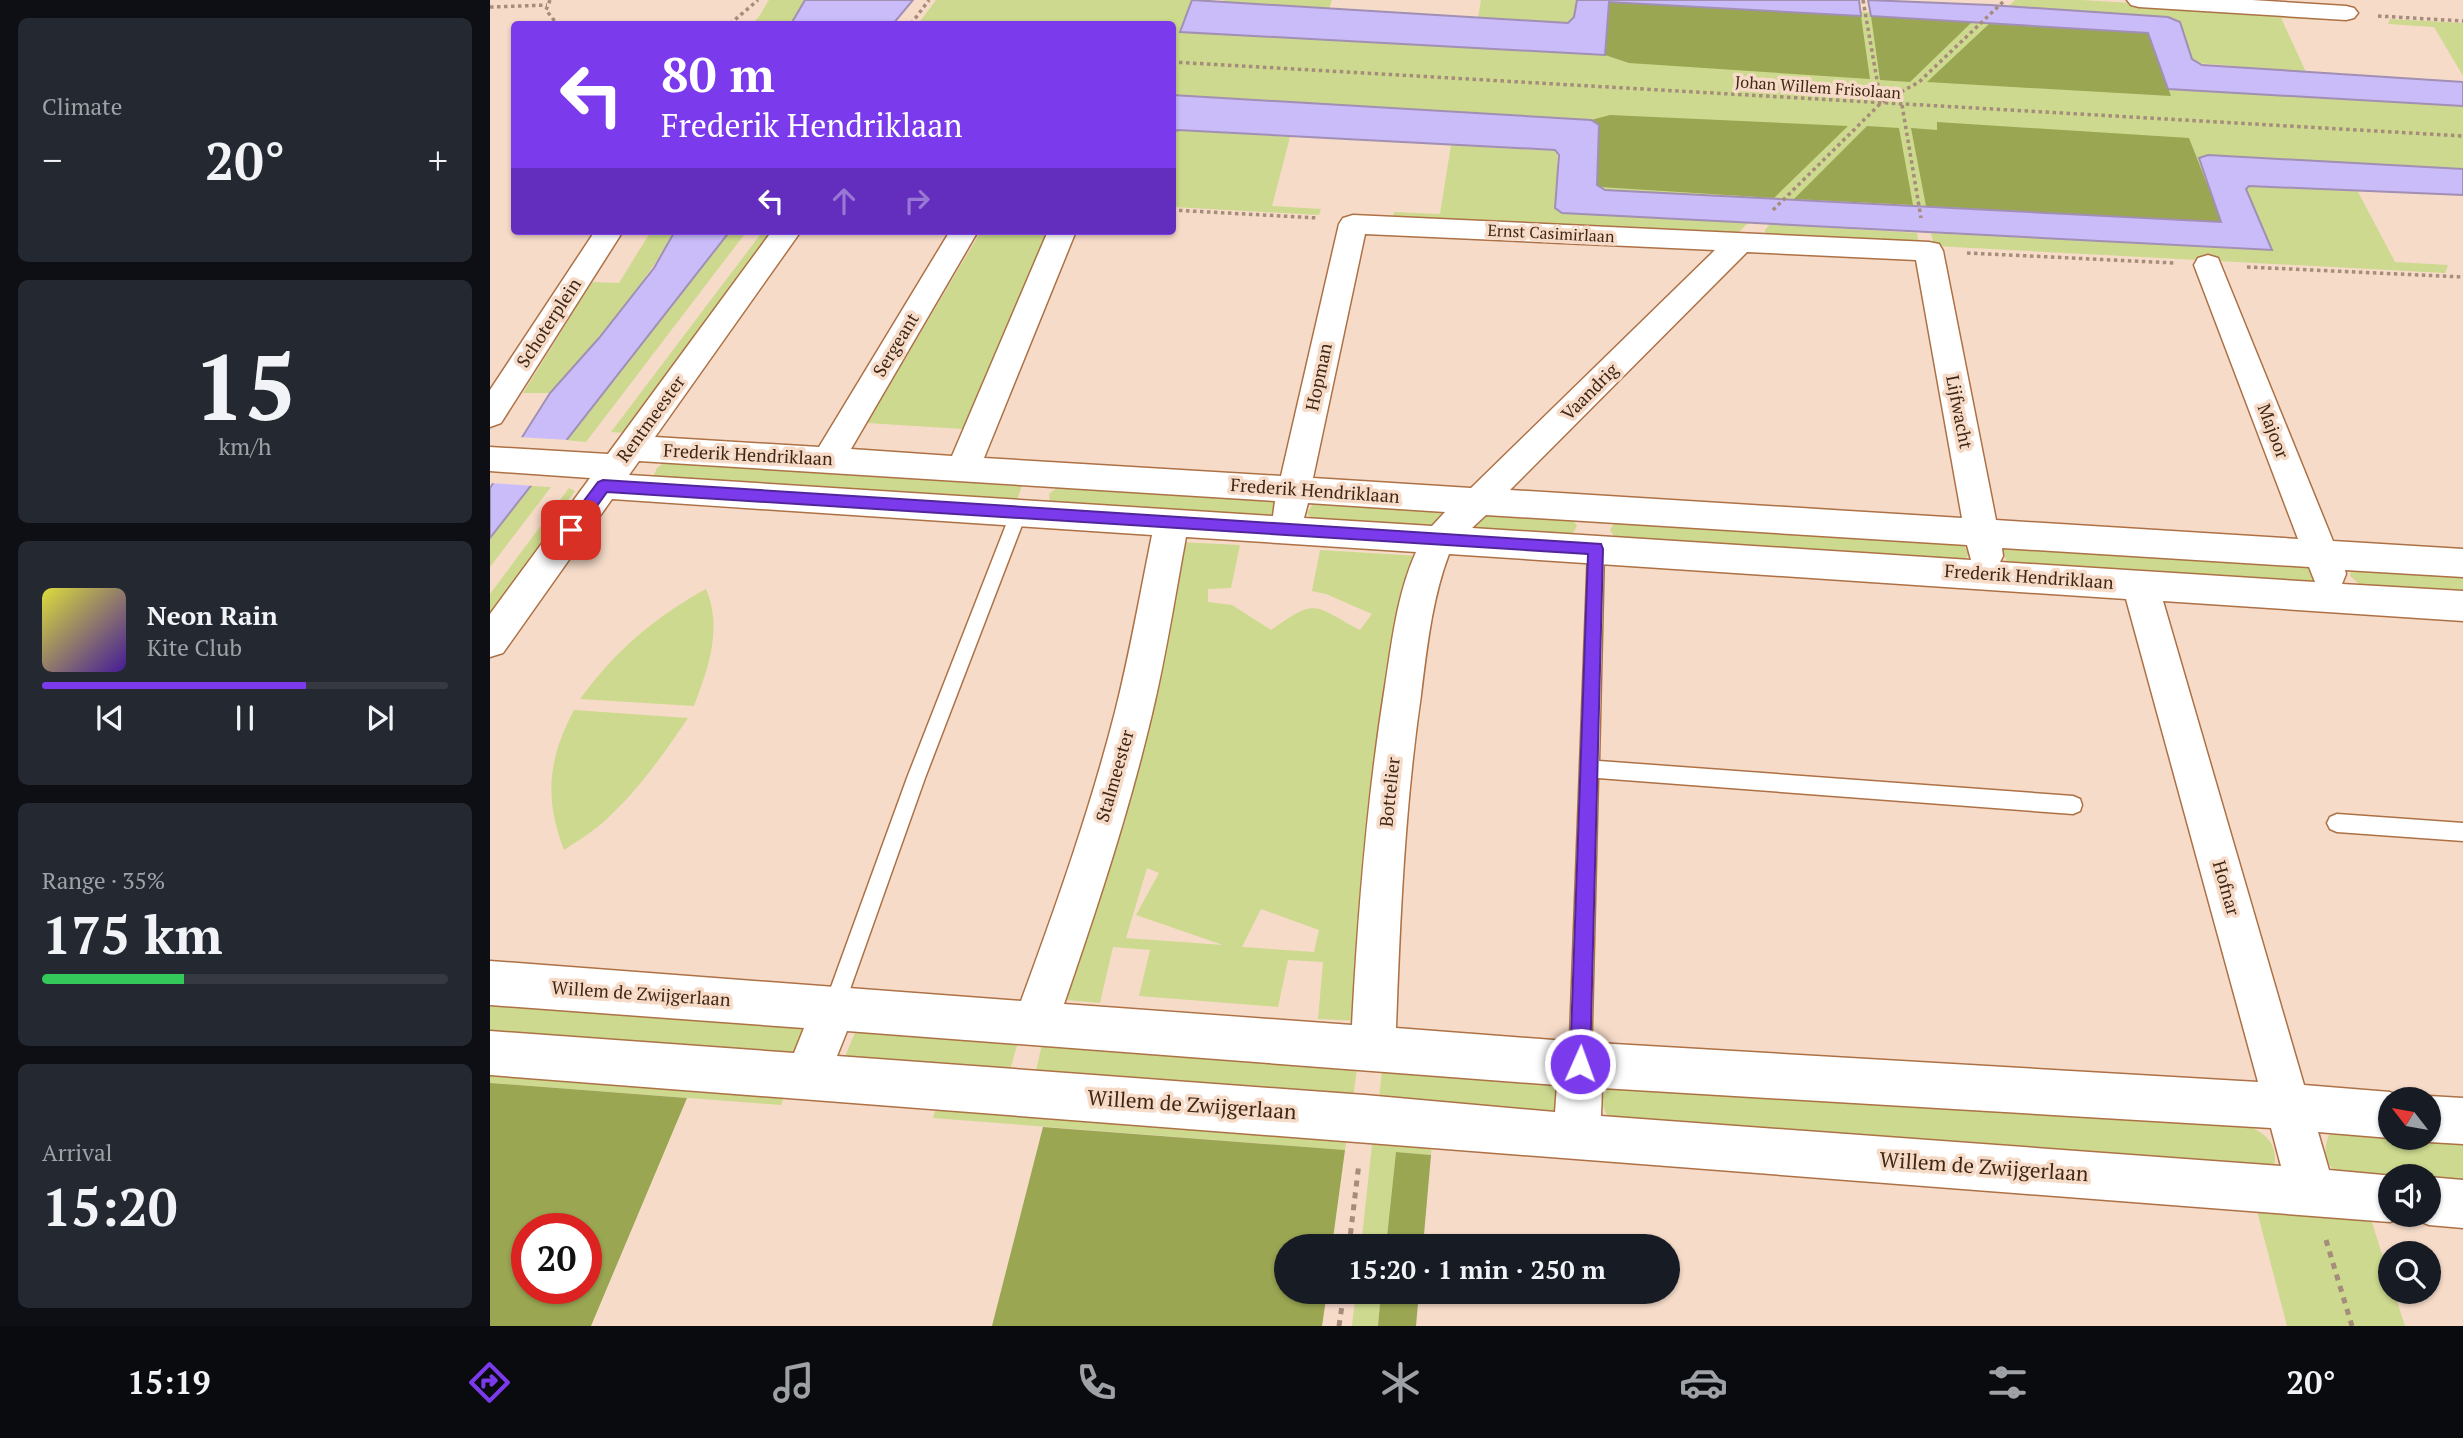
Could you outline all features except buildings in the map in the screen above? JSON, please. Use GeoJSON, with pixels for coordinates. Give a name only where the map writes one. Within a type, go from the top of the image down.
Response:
{"type":"FeatureCollection","features":[{"type":"Feature","properties":{"kind":"street"},"geometry":{"type":"LineString","coordinates":[[2139,0],[2342,7]]}},
{"type":"Feature","properties":{"kind":"street","name":"Ernst Casimirlaan"},"geometry":{"type":"LineString","coordinates":[[1353,224],[1929,251]]}},
{"type":"Feature","properties":{"kind":"street","name":"Hopman"},"geometry":{"type":"LineString","coordinates":[[1285,529],[1353,224]]}},
{"type":"Feature","properties":{"kind":"street","name":"Schoterplein"},"geometry":{"type":"LineString","coordinates":[[490,415],[501,381],[605,235]]}},
{"type":"Feature","properties":{"kind":"street","name":"Rentmeester"},"geometry":{"type":"LineString","coordinates":[[490,642],[785,235]]}},
{"type":"Feature","properties":{"kind":"street","name":"Sergeant"},"geometry":{"type":"LineString","coordinates":[[828,460],[962,235]]}},
{"type":"Feature","properties":{"kind":"street"},"geometry":{"type":"LineString","coordinates":[[963,468],[1060,235]]}},
{"type":"Feature","properties":{"kind":"street","name":"Vaandrig"},"geometry":{"type":"LineString","coordinates":[[1438,541],[1740,242]]}},
{"type":"Feature","properties":{"kind":"street","name":"Lijfwacht"},"geometry":{"type":"LineString","coordinates":[[1929,251],[1988,574]]}},
{"type":"Feature","properties":{"kind":"street","name":"Majoor"},"geometry":{"type":"LineString","coordinates":[[2208,265],[2339,598]]}},
{"type":"Feature","properties":{"kind":"street"},"geometry":{"type":"LineString","coordinates":[[493,459],[616,467]]}},
{"type":"Feature","properties":{"kind":"street","name":"Frederik Hendriklaan"},"geometry":{"type":"LineString","coordinates":[[616,467],[828,460],[2463,563]]}},
{"type":"Feature","properties":{"kind":"street","name":"Frederik Hendriklaan"},"geometry":{"type":"LineString","coordinates":[[616,467],[1019,512],[2463,606]]}},
{"type":"Feature","properties":{"kind":"street"},"geometry":{"type":"LineString","coordinates":[[1019,512],[1034,473]]}},
{"type":"Feature","properties":{"kind":"street"},"geometry":{"type":"LineString","coordinates":[[1596,509],[1596,549]]}},
{"type":"Feature","properties":{"kind":"street","name":"Stalmeester"},"geometry":{"type":"LineString","coordinates":[[1035,1023],[1070,927],[1118,768],[1144,668],[1171,523]]}},
{"type":"Feature","properties":{"kind":"street","name":"Bottelier"},"geometry":{"type":"LineString","coordinates":[[1373,1048],[1383,864],[1399,710],[1409,648],[1429,558],[1438,541]]}},
{"type":"Feature","properties":{"kind":"street","name":"Hofnar"},"geometry":{"type":"LineString","coordinates":[[2140,584],[2312,1192]]}},
{"type":"Feature","properties":{"kind":"street","name":"Willem de Zwijgerlaan"},"geometry":{"type":"LineString","coordinates":[[490,983],[1580,1064],[2287,1106],[2378,1114]]}},
{"type":"Feature","properties":{"kind":"street"},"geometry":{"type":"LineString","coordinates":[[807,1078],[833,1009]]}},
{"type":"Feature","properties":{"kind":"street","name":"Willem de Zwijgerlaan"},"geometry":{"type":"LineString","coordinates":[[490,1053],[2378,1197]]}},
{"type":"Feature","properties":{"kind":"street"},"geometry":{"type":"LineString","coordinates":[[1577,1137],[1580,1064]]}},
{"type":"Feature","properties":{"kind":"street"},"geometry":{"type":"LineString","coordinates":[[2441,1120],[2463,1121]]}},
{"type":"Feature","properties":{"kind":"street"},"geometry":{"type":"LineString","coordinates":[[2441,1202],[2463,1204]]}},
{"type":"Feature","properties":{"kind":"lane"},"geometry":{"type":"LineString","coordinates":[[833,1009],[916,778],[1019,512]]}},
{"type":"Feature","properties":{"kind":"lane"},"geometry":{"type":"LineString","coordinates":[[1580,1064],[1596,549]]}},
{"type":"Feature","properties":{"kind":"lane"},"geometry":{"type":"LineString","coordinates":[[1589,769],[2073,805]]}},
{"type":"Feature","properties":{"kind":"lane"},"geometry":{"type":"LineString","coordinates":[[2337,823],[2463,832]]}},
{"type":"Feature","properties":{"kind":"path"},"geometry":{"type":"LineString","coordinates":[[550,0],[546,10],[555,21]]}},
{"type":"Feature","properties":{"kind":"path"},"geometry":{"type":"LineString","coordinates":[[734,21],[758,0]]}},
{"type":"Feature","properties":{"kind":"path"},"geometry":{"type":"LineString","coordinates":[[913,21],[929,0]]}},
{"type":"Feature","properties":{"kind":"path"},"geometry":{"type":"LineString","coordinates":[[1863,0],[1881,103]]}},
{"type":"Feature","properties":{"kind":"path"},"geometry":{"type":"LineString","coordinates":[[1788,195],[1881,103],[1919,82],[2004,1]]}},
{"type":"Feature","properties":{"kind":"path"},"geometry":{"type":"LineString","coordinates":[[490,7],[547,5]]}},
{"type":"Feature","properties":{"kind":"path"},"geometry":{"type":"LineString","coordinates":[[2342,7],[2463,21]]}},
{"type":"Feature","properties":{"kind":"path","name":"Johan Willem Frisolaan"},"geometry":{"type":"LineString","coordinates":[[1176,62],[2463,136]]}},
{"type":"Feature","properties":{"kind":"path"},"geometry":{"type":"LineString","coordinates":[[1902,105],[1918,200]]}},
{"type":"Feature","properties":{"kind":"path"},"geometry":{"type":"LineString","coordinates":[[1176,210],[1330,218],[1353,224]]}},
{"type":"Feature","properties":{"kind":"path"},"geometry":{"type":"LineString","coordinates":[[2312,1192],[2352,1326]]}},
{"type":"Feature","properties":{"kind":"path"},"geometry":{"type":"LineString","coordinates":[[1339,1326],[1342,1304]]}},
{"type":"Feature","properties":{"kind":"green space"},"geometry":{"type":"Polygon","coordinates":[[[769,0],[805,0],[793,21],[754,21],[769,0]]]}},
{"type":"Feature","properties":{"kind":"green space"},"geometry":{"type":"Polygon","coordinates":[[[936,0],[1209,0],[1200,24],[1596,50],[1665,0],[2163,30],[2188,80],[2463,96],[2463,183],[2211,167],[2243,234],[1590,204],[1594,137],[1176,113],[1176,21],[920,21],[936,0]]]}},
{"type":"Feature","properties":{"kind":"green space"},"geometry":{"type":"Polygon","coordinates":[[[1223,0],[1332,0],[1329,9],[1226,3],[1223,0]]]}},
{"type":"Feature","properties":{"kind":"green space"},"geometry":{"type":"Polygon","coordinates":[[[1481,0],[1577,0],[1574,17],[1568,23],[1478,18],[1481,0]]]}},
{"type":"Feature","properties":{"kind":"green space"},"geometry":{"type":"Polygon","coordinates":[[[2015,0],[2082,0],[2314,14],[2321,20],[2281,18],[2306,72],[2198,63],[2192,59],[2180,22],[2168,17],[2009,6],[2015,0]]]}},
{"type":"Feature","properties":{"kind":"green space"},"geometry":{"type":"Polygon","coordinates":[[[1609,2],[1861,16],[1870,79],[1629,63],[1605,55],[1609,2]]]}},
{"type":"Feature","properties":{"kind":"green space"},"geometry":{"type":"Polygon","coordinates":[[[1871,16],[1972,22],[1910,82],[1880,80],[1871,16]]]}},
{"type":"Feature","properties":{"kind":"green space"},"geometry":{"type":"Polygon","coordinates":[[[2390,19],[2463,23],[2463,76],[2434,27],[2388,24],[2390,19]]]}},
{"type":"Feature","properties":{"kind":"green space"},"geometry":{"type":"Polygon","coordinates":[[[1989,24],[2148,33],[2171,96],[1927,82],[1989,24]]]}},
{"type":"Feature","properties":{"kind":"green space"},"geometry":{"type":"Polygon","coordinates":[[[1610,115],[1848,126],[1774,198],[1600,187],[1597,185],[1599,125],[1591,120],[1610,115]]]}},
{"type":"Feature","properties":{"kind":"green space"},"geometry":{"type":"Polygon","coordinates":[[[1937,122],[2189,138],[2222,222],[1926,206],[1911,128],[1937,130],[1937,122]]]}},
{"type":"Feature","properties":{"kind":"green space"},"geometry":{"type":"Polygon","coordinates":[[[1867,126],[1899,128],[1913,205],[1794,199],[1867,126]]]}},
{"type":"Feature","properties":{"kind":"green space"},"geometry":{"type":"Polygon","coordinates":[[[1176,131],[1290,137],[1272,206],[1321,209],[1319,215],[1176,207],[1176,131]]]}},
{"type":"Feature","properties":{"kind":"green space"},"geometry":{"type":"Polygon","coordinates":[[[1451,145],[1557,151],[1559,212],[1748,223],[1735,236],[1393,218],[1394,212],[1440,214],[1451,145]]]}},
{"type":"Feature","properties":{"kind":"green space"},"geometry":{"type":"Polygon","coordinates":[[[2252,185],[2357,190],[2395,262],[2448,265],[2445,273],[1934,246],[1931,233],[2271,250],[2246,189],[2252,185]]]}},
{"type":"Feature","properties":{"kind":"green space"},"geometry":{"type":"Polygon","coordinates":[[[1770,224],[1917,233],[1919,246],[1765,238],[1765,230],[1770,224]]]}},
{"type":"Feature","properties":{"kind":"green space"},"geometry":{"type":"Polygon","coordinates":[[[649,235],[673,235],[617,315],[550,393],[523,393],[590,285],[593,282],[619,283],[649,235]]]}},
{"type":"Feature","properties":{"kind":"green space"},"geometry":{"type":"Polygon","coordinates":[[[727,235],[744,235],[586,442],[565,440],[727,235]]]}},
{"type":"Feature","properties":{"kind":"green space"},"geometry":{"type":"Polygon","coordinates":[[[760,235],[770,235],[625,433],[611,432],[760,235]]]}},
{"type":"Feature","properties":{"kind":"green space"},"geometry":{"type":"Polygon","coordinates":[[[979,235],[1049,235],[963,429],[867,423],[979,235]]]}},
{"type":"Feature","properties":{"kind":"green space"},"geometry":{"type":"Polygon","coordinates":[[[666,461],[1022,485],[1018,497],[1012,503],[653,477],[657,468],[666,461]]]}},
{"type":"Feature","properties":{"kind":"green space"},"geometry":{"type":"Polygon","coordinates":[[[1060,485],[1271,496],[1279,503],[1275,515],[1270,519],[1050,503],[1049,494],[1060,485]]]}},
{"type":"Feature","properties":{"kind":"green space"},"geometry":{"type":"Polygon","coordinates":[[[530,486],[551,487],[490,567],[490,539],[530,486]]]}},
{"type":"Feature","properties":{"kind":"green space"},"geometry":{"type":"Polygon","coordinates":[[[569,488],[575,491],[566,503],[575,505],[490,620],[490,594],[569,488]]]}},
{"type":"Feature","properties":{"kind":"green space"},"geometry":{"type":"Polygon","coordinates":[[[1314,502],[1463,508],[1438,531],[1313,521],[1307,513],[1314,502]]]}},
{"type":"Feature","properties":{"kind":"green space"},"geometry":{"type":"Polygon","coordinates":[[[1486,510],[1571,517],[1577,526],[1571,537],[1461,533],[1486,510]]]}},
{"type":"Feature","properties":{"kind":"green space"},"geometry":{"type":"Polygon","coordinates":[[[1615,522],[1964,545],[1969,554],[1962,563],[1617,540],[1610,530],[1615,522]]]}},
{"type":"Feature","properties":{"kind":"green space"},"geometry":{"type":"Polygon","coordinates":[[[1178,542],[1240,545],[1231,588],[1208,589],[1208,602],[1232,605],[1271,630],[1307,609],[1323,610],[1360,630],[1372,614],[1326,594],[1312,591],[1320,550],[1420,556],[1362,1021],[1318,1019],[1323,962],[1288,960],[1278,1007],[1139,996],[1150,950],[1113,947],[1100,1003],[1055,999],[1178,542]],[[1147,868],[1126,938],[1223,945],[1136,915],[1159,873],[1147,868]],[[1261,909],[1242,947],[1314,952],[1319,930],[1261,909]]]}},
{"type":"Feature","properties":{"kind":"green space"},"geometry":{"type":"Polygon","coordinates":[[[2006,546],[2304,562],[2312,569],[2315,580],[2311,584],[2013,566],[2007,562],[2002,550],[2006,546]]]}},
{"type":"Feature","properties":{"kind":"green space"},"geometry":{"type":"Polygon","coordinates":[[[2353,565],[2463,570],[2463,597],[2364,588],[2350,576],[2353,565]]]}},
{"type":"Feature","properties":{"kind":"green space"},"geometry":{"type":"Polygon","coordinates":[[[706,589],[713,619],[712,648],[694,706],[580,699],[607,665],[637,636],[706,589]]]}},
{"type":"Feature","properties":{"kind":"green space"},"geometry":{"type":"Polygon","coordinates":[[[574,710],[688,718],[658,761],[625,801],[600,825],[564,850],[553,813],[552,779],[559,745],[574,710]]]}},
{"type":"Feature","properties":{"kind":"green space"},"geometry":{"type":"Polygon","coordinates":[[[490,995],[806,1025],[796,1056],[490,1041],[490,995]]]}},
{"type":"Feature","properties":{"kind":"green space"},"geometry":{"type":"Polygon","coordinates":[[[856,1030],[1020,1035],[1007,1080],[847,1061],[846,1054],[856,1030]]]}},
{"type":"Feature","properties":{"kind":"green space"},"geometry":{"type":"Polygon","coordinates":[[[1044,1036],[1358,1060],[1352,1106],[1033,1083],[1044,1036]]]}},
{"type":"Feature","properties":{"kind":"green space"},"geometry":{"type":"Polygon","coordinates":[[[1383,1062],[1551,1077],[1560,1090],[1558,1102],[1553,1112],[1378,1107],[1383,1062]]]}},
{"type":"Feature","properties":{"kind":"green space"},"geometry":{"type":"Polygon","coordinates":[[[490,1068],[787,1091],[781,1105],[490,1083],[490,1068]]]}},
{"type":"Feature","properties":{"kind":"green space"},"geometry":{"type":"Polygon","coordinates":[[[490,1083],[687,1098],[602,1300],[602,1213],[511,1213],[511,1304],[600,1304],[591,1326],[490,1326],[490,1083]]]}},
{"type":"Feature","properties":{"kind":"green space"},"geometry":{"type":"Polygon","coordinates":[[[1612,1084],[2247,1126],[2261,1133],[2270,1142],[2275,1162],[2273,1170],[1613,1122],[1603,1103],[1605,1093],[1612,1084]]]}},
{"type":"Feature","properties":{"kind":"green space"},"geometry":{"type":"Polygon","coordinates":[[[938,1102],[1347,1135],[1345,1150],[933,1118],[938,1102]]]}},
{"type":"Feature","properties":{"kind":"green space"},"geometry":{"type":"Polygon","coordinates":[[[1043,1127],[1345,1150],[1334,1234],[1274,1234],[1274,1304],[1325,1304],[1322,1326],[992,1326],[1043,1127]]]}},
{"type":"Feature","properties":{"kind":"green space"},"geometry":{"type":"Polygon","coordinates":[[[2338,1133],[2378,1136],[2378,1150],[2441,1150],[2441,1140],[2463,1142],[2463,1189],[2441,1188],[2441,1164],[2378,1164],[2378,1183],[2342,1175],[2327,1161],[2329,1135],[2338,1133]]]}},
{"type":"Feature","properties":{"kind":"green space"},"geometry":{"type":"Polygon","coordinates":[[[1373,1136],[1432,1140],[1431,1155],[1396,1152],[1387,1234],[1362,1234],[1373,1136]]]}},
{"type":"Feature","properties":{"kind":"green space"},"geometry":{"type":"Polygon","coordinates":[[[1396,1152],[1431,1155],[1424,1234],[1387,1234],[1396,1152]]]}},
{"type":"Feature","properties":{"kind":"green space"},"geometry":{"type":"Polygon","coordinates":[[[2255,1203],[2369,1213],[2378,1241],[2378,1304],[2398,1304],[2405,1326],[2287,1326],[2255,1203]]]}},
{"type":"Feature","properties":{"kind":"green space"},"geometry":{"type":"Polygon","coordinates":[[[1355,1304],[1380,1304],[1378,1326],[1352,1326],[1355,1304]]]}},
{"type":"Feature","properties":{"kind":"green space"},"geometry":{"type":"Polygon","coordinates":[[[1380,1304],[1418,1304],[1416,1326],[1378,1326],[1380,1304]]]}},
{"type":"Feature","properties":{"kind":"shaded area"},"geometry":{"type":"Polygon","coordinates":[[[805,0],[913,0],[896,21],[793,21],[805,0]]]}},
{"type":"Feature","properties":{"kind":"shaded area"},"geometry":{"type":"Polygon","coordinates":[[[1192,0],[1568,23],[1574,17],[1577,0],[1859,0],[1861,16],[1609,2],[1605,55],[1180,32],[1192,0]]]}},
{"type":"Feature","properties":{"kind":"shaded area"},"geometry":{"type":"Polygon","coordinates":[[[1868,0],[2168,17],[2180,22],[2192,59],[2202,65],[2463,82],[2463,106],[2168,89],[2148,33],[1871,16],[1868,0]]]}},
{"type":"Feature","properties":{"kind":"shaded area"},"geometry":{"type":"Polygon","coordinates":[[[1176,95],[1591,120],[1599,125],[1597,185],[1605,190],[2221,222],[2199,158],[2208,155],[2463,169],[2463,195],[2249,186],[2246,189],[2272,250],[1562,213],[1555,208],[1559,155],[1555,150],[1176,131],[1176,95]]]}},
{"type":"Feature","properties":{"kind":"shaded area"},"geometry":{"type":"Polygon","coordinates":[[[673,235],[727,235],[490,538],[490,488],[550,393],[599,338],[654,268],[673,235]]]}},
{"type":"Feature","properties":{"kind":"pier"},"geometry":{"type":"Polygon","coordinates":[[[518,437],[569,440],[535,486],[490,483],[518,437]]]}},
{"type":"Feature","properties":{"kind":"route"},"geometry":{"type":"LineString","coordinates":[[571,530],[603,486],[1596,549],[1580,1064]]}}]}
